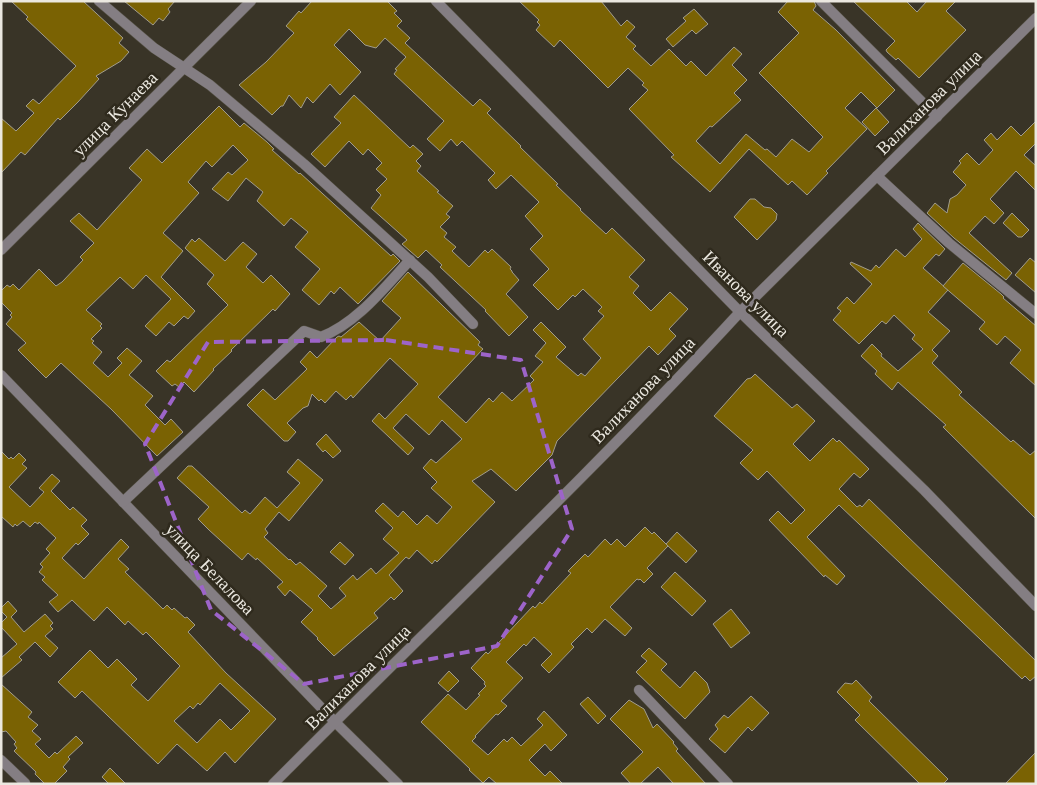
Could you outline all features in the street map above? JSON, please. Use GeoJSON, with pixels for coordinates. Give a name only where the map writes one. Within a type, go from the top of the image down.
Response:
{"type":"FeatureCollection","features":[{"type":"Feature","properties":{"kind":"street"},"geometry":{"type":"LineString","coordinates":[[99,1],[154,48],[210,86],[297,158],[410,260],[473,324]]}},
{"type":"Feature","properties":{"kind":"street","name":"улица Кунаева"},"geometry":{"type":"LineString","coordinates":[[1,250],[251,1]]}},
{"type":"Feature","properties":{"kind":"street","name":"Иванова улица"},"geometry":{"type":"LineString","coordinates":[[436,1],[740,312],[924,490],[1036,606]]}},
{"type":"Feature","properties":{"kind":"street"},"geometry":{"type":"LineString","coordinates":[[821,1],[937,117]]}},
{"type":"Feature","properties":{"kind":"street","name":"Валиханова улица"},"geometry":{"type":"LineString","coordinates":[[274,784],[530,531],[703,353],[740,312],[1036,18]]}},
{"type":"Feature","properties":{"kind":"street"},"geometry":{"type":"LineString","coordinates":[[877,176],[950,243],[1036,314]]}},
{"type":"Feature","properties":{"kind":"street"},"geometry":{"type":"LineString","coordinates":[[123,502],[304,331],[322,337],[333,332],[349,321],[410,260]]}},
{"type":"Feature","properties":{"kind":"street","name":"улица Белалова"},"geometry":{"type":"LineString","coordinates":[[1,375],[335,722],[398,784]]}},
{"type":"Feature","properties":{"kind":"street"},"geometry":{"type":"LineString","coordinates":[[639,690],[728,784]]}},
{"type":"Feature","properties":{"kind":"street"},"geometry":{"type":"LineString","coordinates":[[1,760],[25,783]]}},
{"type":"Feature","properties":{"kind":"highlighted area"},"geometry":{"type":"Polygon","coordinates":[[[386,340],[521,360],[572,529],[497,646],[304,684],[211,610],[145,444],[208,342],[386,340]]]}},
{"type":"Feature","properties":{"kind":"building"},"geometry":{"type":"Polygon","coordinates":[[[11,1],[83,1],[123,38],[119,43],[129,52],[121,61],[96,76],[99,79],[78,102],[60,120],[58,118],[25,155],[21,152],[1,173],[1,118],[16,131],[34,113],[26,106],[33,99],[39,104],[76,66],[26,19],[28,17],[11,1]]]}},
{"type":"Feature","properties":{"kind":"building"},"geometry":{"type":"Polygon","coordinates":[[[124,1],[175,1],[168,9],[170,12],[163,21],[159,18],[153,25],[124,1]]]}},
{"type":"Feature","properties":{"kind":"building"},"geometry":{"type":"Polygon","coordinates":[[[312,1],[387,1],[397,11],[394,13],[402,21],[397,26],[410,38],[405,43],[473,106],[480,99],[491,109],[487,113],[558,184],[556,185],[580,210],[606,234],[612,228],[645,260],[629,277],[639,286],[633,293],[651,311],[670,292],[688,309],[669,329],[676,336],[658,355],[649,346],[557,441],[552,455],[516,491],[491,469],[472,481],[495,502],[437,562],[435,560],[432,564],[417,550],[409,559],[406,557],[389,575],[403,591],[394,600],[391,597],[374,613],[378,618],[334,656],[301,622],[313,610],[290,590],[285,596],[277,587],[283,582],[257,558],[256,560],[248,553],[242,560],[209,530],[198,519],[209,507],[177,478],[188,466],[192,466],[242,513],[245,510],[250,514],[265,497],[277,508],[300,483],[287,472],[298,459],[323,480],[289,521],[279,512],[265,529],[268,533],[264,537],[289,560],[296,565],[300,562],[327,586],[318,596],[331,609],[346,596],[339,588],[353,575],[357,580],[371,568],[376,574],[399,553],[383,539],[393,528],[375,511],[383,503],[398,517],[403,511],[417,525],[427,515],[437,524],[452,507],[431,488],[437,482],[423,468],[431,459],[436,463],[462,439],[442,420],[429,435],[406,414],[393,428],[414,448],[408,455],[372,421],[379,413],[385,419],[418,384],[390,358],[353,398],[351,395],[346,400],[336,391],[325,403],[321,399],[319,401],[312,394],[308,406],[303,408],[287,423],[296,432],[288,441],[284,441],[247,405],[263,389],[275,400],[307,369],[300,362],[310,351],[317,358],[337,337],[341,337],[359,322],[380,341],[401,318],[382,301],[408,272],[480,342],[478,345],[483,349],[438,397],[466,423],[489,398],[493,402],[502,392],[512,401],[534,380],[530,376],[543,362],[535,356],[546,343],[533,330],[541,322],[566,347],[556,357],[578,376],[581,373],[585,376],[601,358],[583,339],[604,316],[598,311],[602,307],[583,289],[575,297],[573,295],[558,310],[533,285],[549,269],[530,249],[543,236],[525,216],[539,202],[511,175],[496,189],[488,180],[495,173],[462,141],[457,146],[451,139],[440,151],[427,139],[444,121],[394,74],[397,70],[395,69],[406,57],[385,38],[376,48],[365,45],[349,29],[334,45],[361,72],[340,95],[330,84],[313,103],[307,97],[301,108],[289,95],[283,106],[272,115],[239,85],[266,62],[294,33],[286,26],[299,11],[301,13],[312,1]]]}},
{"type":"Feature","properties":{"kind":"building"},"geometry":{"type":"Polygon","coordinates":[[[519,1],[601,1],[621,26],[627,20],[635,27],[626,37],[636,46],[633,49],[651,66],[669,49],[686,66],[691,61],[706,76],[734,47],[742,54],[732,65],[747,80],[734,93],[741,100],[712,127],[710,126],[696,141],[720,164],[746,134],[776,157],[792,139],[809,152],[823,137],[759,73],[799,33],[778,12],[788,1],[814,1],[816,6],[813,10],[836,30],[895,90],[877,108],[861,92],[845,108],[867,129],[826,171],[828,173],[807,195],[792,181],[788,185],[749,149],[710,192],[671,157],[674,155],[629,109],[648,90],[642,85],[644,83],[628,68],[608,88],[560,40],[554,47],[536,30],[540,25],[537,22],[539,20],[519,1]]]}},
{"type":"Feature","properties":{"kind":"building"},"geometry":{"type":"Polygon","coordinates":[[[853,1],[906,1],[917,12],[927,1],[956,1],[946,11],[966,30],[919,78],[898,58],[896,60],[887,52],[886,50],[895,41],[853,1]]]}},
{"type":"Feature","properties":{"kind":"building"},"geometry":{"type":"Polygon","coordinates":[[[694,9],[708,24],[696,34],[692,30],[673,47],[666,39],[686,21],[683,18],[694,9]]]}},
{"type":"Feature","properties":{"kind":"building"},"geometry":{"type":"Polygon","coordinates":[[[354,95],[410,148],[413,145],[423,154],[416,161],[421,166],[417,171],[453,206],[446,214],[450,217],[440,227],[447,233],[444,237],[456,247],[452,251],[469,267],[485,250],[488,253],[492,249],[511,267],[510,269],[519,280],[506,294],[528,317],[509,336],[486,310],[440,267],[442,265],[426,250],[418,258],[402,244],[407,240],[371,208],[381,195],[376,190],[387,179],[376,169],[382,163],[368,149],[363,155],[349,141],[325,167],[311,154],[341,123],[334,117],[354,95]]]}},
{"type":"Feature","properties":{"kind":"building"},"geometry":{"type":"Polygon","coordinates":[[[219,106],[240,127],[244,123],[267,142],[274,149],[272,150],[391,256],[393,254],[400,261],[358,304],[340,287],[334,294],[331,291],[319,305],[302,290],[320,269],[295,247],[308,232],[291,218],[284,226],[257,201],[263,192],[246,178],[228,201],[212,189],[228,172],[232,175],[248,160],[233,145],[212,167],[206,161],[188,182],[199,193],[163,233],[183,251],[161,277],[195,311],[188,319],[184,316],[174,326],[169,322],[156,336],[145,326],[171,299],[146,275],[133,289],[120,277],[86,310],[102,324],[100,326],[102,328],[91,339],[94,341],[92,343],[102,352],[93,363],[108,377],[122,363],[117,358],[127,348],[142,361],[129,375],[153,396],[145,405],[165,425],[171,419],[183,432],[157,456],[111,409],[61,363],[46,378],[18,350],[26,343],[6,324],[12,317],[10,315],[12,313],[1,302],[1,291],[7,285],[10,287],[13,284],[19,290],[39,269],[56,286],[62,282],[83,260],[80,257],[94,243],[70,221],[79,213],[97,230],[142,180],[129,168],[147,149],[162,163],[219,106]]]}},
{"type":"Feature","properties":{"kind":"building"},"geometry":{"type":"Polygon","coordinates":[[[876,108],[889,122],[875,136],[862,122],[876,108]]]}},
{"type":"Feature","properties":{"kind":"building"},"geometry":{"type":"Polygon","coordinates":[[[1036,121],[1036,143],[1024,155],[1036,166],[1036,191],[1016,171],[990,199],[1004,213],[994,224],[985,216],[969,233],[1012,273],[1006,280],[954,238],[927,213],[935,203],[947,213],[950,199],[957,195],[966,185],[953,172],[961,163],[959,161],[967,153],[979,165],[993,150],[984,140],[991,133],[997,140],[1011,126],[1021,136],[1036,121]]]}},
{"type":"Feature","properties":{"kind":"building"},"geometry":{"type":"Polygon","coordinates":[[[750,199],[755,199],[764,207],[771,208],[777,214],[776,220],[757,240],[734,217],[750,199]]]}},
{"type":"Feature","properties":{"kind":"building"},"geometry":{"type":"Polygon","coordinates":[[[1012,213],[1029,230],[1022,237],[1018,237],[1003,223],[1012,213]]]}},
{"type":"Feature","properties":{"kind":"building"},"geometry":{"type":"Polygon","coordinates":[[[918,223],[945,249],[939,256],[936,254],[923,268],[948,290],[928,312],[950,331],[932,350],[938,356],[932,363],[962,392],[959,395],[1011,442],[1013,440],[1030,455],[1036,450],[1036,519],[943,427],[946,425],[898,382],[892,390],[875,374],[877,371],[861,356],[872,344],[882,354],[881,356],[898,371],[923,349],[912,339],[915,335],[894,315],[886,324],[882,321],[859,344],[833,320],[841,311],[837,308],[847,297],[854,304],[872,284],[850,264],[851,262],[871,271],[876,265],[879,268],[896,249],[905,257],[922,239],[913,229],[918,223]]]}},
{"type":"Feature","properties":{"kind":"building"},"geometry":{"type":"Polygon","coordinates":[[[199,238],[225,261],[243,242],[257,254],[246,267],[263,283],[271,275],[290,294],[275,311],[273,309],[231,350],[194,392],[184,382],[179,387],[175,384],[172,386],[156,371],[167,360],[170,362],[228,305],[207,284],[214,275],[185,248],[192,239],[195,242],[199,238]]]}},
{"type":"Feature","properties":{"kind":"building"},"geometry":{"type":"Polygon","coordinates":[[[1030,258],[1036,263],[1036,293],[1015,275],[1030,258]]]}},
{"type":"Feature","properties":{"kind":"building"},"geometry":{"type":"Polygon","coordinates":[[[963,263],[1036,326],[1036,386],[1010,363],[1021,350],[1005,336],[997,345],[979,329],[985,322],[943,286],[963,263]]]}},
{"type":"Feature","properties":{"kind":"building"},"geometry":{"type":"Polygon","coordinates":[[[755,374],[792,408],[797,404],[815,421],[793,444],[810,461],[833,438],[837,442],[839,440],[869,469],[860,478],[854,473],[839,489],[857,507],[860,505],[862,507],[869,499],[1036,661],[1036,676],[1030,681],[1025,676],[1022,679],[839,505],[807,537],[845,576],[837,585],[825,575],[824,577],[769,520],[778,511],[791,524],[805,510],[767,471],[758,480],[740,463],[753,450],[714,416],[747,379],[755,374]]]}},
{"type":"Feature","properties":{"kind":"building"},"geometry":{"type":"Polygon","coordinates":[[[326,434],[341,451],[333,458],[325,450],[323,452],[316,444],[326,434]]]}},
{"type":"Feature","properties":{"kind":"building"},"geometry":{"type":"Polygon","coordinates":[[[1,451],[9,459],[11,457],[13,459],[19,453],[26,460],[22,464],[27,468],[9,487],[30,507],[44,492],[39,488],[52,474],[60,481],[51,491],[70,510],[73,507],[87,520],[81,526],[89,534],[78,545],[76,543],[62,558],[84,579],[121,539],[129,547],[118,559],[129,569],[125,572],[163,609],[167,605],[172,610],[174,608],[185,618],[187,617],[195,625],[188,632],[226,673],[276,719],[235,763],[225,752],[207,771],[177,744],[158,764],[82,691],[75,698],[58,682],[90,650],[108,668],[117,659],[137,679],[131,685],[148,701],[180,666],[146,632],[143,635],[128,621],[125,625],[107,607],[94,621],[72,600],[58,612],[49,602],[58,595],[42,580],[45,577],[39,572],[43,567],[40,564],[50,553],[46,549],[56,538],[39,522],[38,524],[35,522],[30,527],[23,521],[17,526],[15,524],[13,527],[1,516],[1,451]],[[220,683],[200,705],[198,703],[193,709],[190,706],[174,721],[197,743],[220,719],[231,730],[250,711],[220,683]]]}},
{"type":"Feature","properties":{"kind":"building"},"geometry":{"type":"Polygon","coordinates":[[[645,527],[652,534],[654,532],[668,546],[647,568],[653,574],[644,583],[637,579],[610,607],[632,628],[625,636],[605,619],[592,633],[587,628],[571,644],[574,647],[549,673],[541,665],[552,654],[534,637],[526,646],[524,644],[506,662],[523,678],[501,701],[507,706],[498,715],[496,714],[472,741],[488,755],[504,739],[507,742],[512,737],[521,746],[543,725],[537,719],[544,711],[567,735],[551,751],[545,744],[529,760],[545,776],[550,771],[563,784],[497,784],[489,777],[483,783],[421,722],[448,694],[466,710],[486,686],[485,682],[471,668],[486,652],[488,654],[533,606],[535,608],[540,602],[542,604],[571,573],[568,571],[585,554],[588,557],[605,539],[611,545],[617,539],[625,547],[645,527]]]}},
{"type":"Feature","properties":{"kind":"building"},"geometry":{"type":"Polygon","coordinates":[[[677,532],[697,551],[686,563],[666,544],[677,532]]]}},
{"type":"Feature","properties":{"kind":"building"},"geometry":{"type":"Polygon","coordinates":[[[340,542],[354,555],[345,565],[330,552],[340,542]]]}},
{"type":"Feature","properties":{"kind":"building"},"geometry":{"type":"Polygon","coordinates":[[[675,572],[706,601],[692,616],[661,587],[675,572]]]}},
{"type":"Feature","properties":{"kind":"building"},"geometry":{"type":"Polygon","coordinates":[[[8,601],[17,611],[11,617],[24,632],[45,614],[53,623],[50,626],[53,629],[45,636],[58,648],[50,657],[35,642],[19,657],[22,660],[1,678],[1,658],[17,644],[1,627],[1,623],[7,617],[1,611],[1,608],[8,601]]]}},
{"type":"Feature","properties":{"kind":"building"},"geometry":{"type":"Polygon","coordinates":[[[731,609],[750,633],[731,648],[713,624],[731,609]]]}},
{"type":"Feature","properties":{"kind":"building"},"geometry":{"type":"Polygon","coordinates":[[[649,648],[667,664],[661,670],[680,688],[695,671],[707,683],[710,692],[685,719],[636,672],[647,661],[641,656],[649,648]]]}},
{"type":"Feature","properties":{"kind":"building"},"geometry":{"type":"Polygon","coordinates":[[[449,671],[459,681],[448,692],[438,683],[449,671]]]}},
{"type":"Feature","properties":{"kind":"building"},"geometry":{"type":"Polygon","coordinates":[[[856,680],[872,697],[869,701],[948,779],[943,784],[920,784],[855,720],[860,715],[837,692],[845,683],[852,684],[856,680]]]}},
{"type":"Feature","properties":{"kind":"building"},"geometry":{"type":"Polygon","coordinates":[[[1,684],[32,712],[28,717],[38,725],[32,731],[41,739],[35,744],[49,758],[55,752],[57,754],[76,736],[83,743],[68,757],[70,759],[63,767],[67,771],[54,784],[45,784],[35,774],[36,772],[14,751],[17,748],[14,744],[16,742],[6,731],[1,732],[1,684]]]}},
{"type":"Feature","properties":{"kind":"building"},"geometry":{"type":"Polygon","coordinates":[[[751,696],[769,713],[752,731],[748,727],[725,753],[709,739],[718,729],[715,725],[724,715],[728,718],[751,696]]]}},
{"type":"Feature","properties":{"kind":"building"},"geometry":{"type":"Polygon","coordinates":[[[588,697],[606,716],[598,724],[580,704],[588,697]]]}},
{"type":"Feature","properties":{"kind":"building"},"geometry":{"type":"Polygon","coordinates":[[[629,700],[644,709],[653,728],[657,724],[674,742],[678,749],[676,751],[706,784],[674,784],[658,767],[640,784],[631,784],[621,773],[643,752],[610,719],[629,700]]]}},
{"type":"Feature","properties":{"kind":"building"},"geometry":{"type":"Polygon","coordinates":[[[1036,752],[1036,784],[1005,784],[1036,752]]]}},
{"type":"Feature","properties":{"kind":"building"},"geometry":{"type":"Polygon","coordinates":[[[110,768],[126,784],[109,784],[102,777],[110,768]]]}}]}
